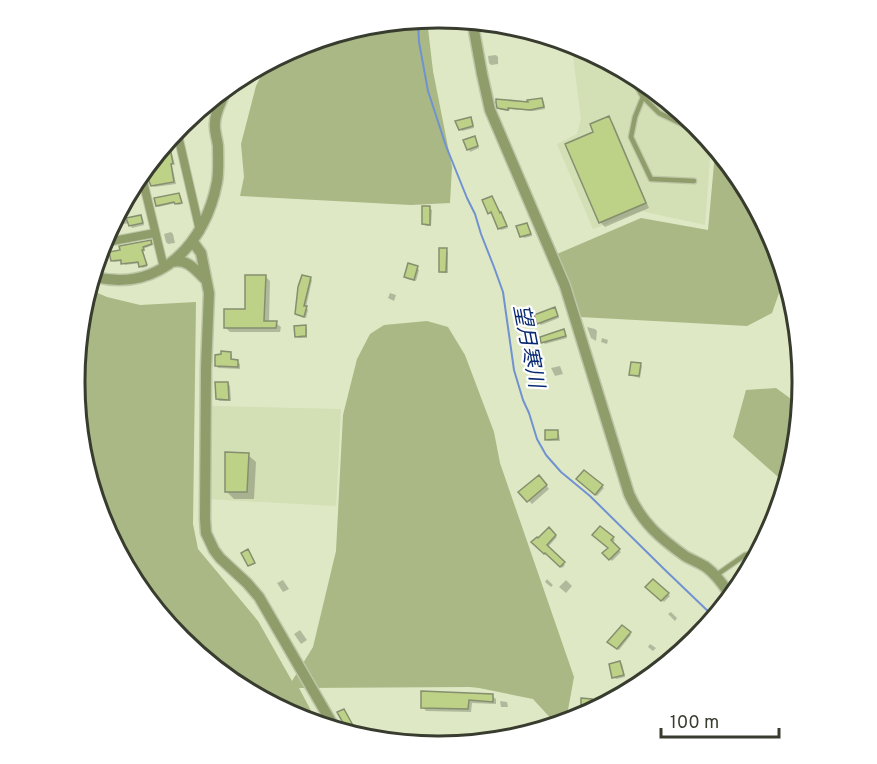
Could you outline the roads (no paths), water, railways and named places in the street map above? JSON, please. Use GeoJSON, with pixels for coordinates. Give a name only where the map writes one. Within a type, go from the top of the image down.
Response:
{"type":"FeatureCollection","features":[{"type":"Feature","properties":{"kind":"street"},"geometry":{"type":"LineString","coordinates":[[475,31],[490,110],[565,286],[629,494],[645,523],[687,557],[706,568],[725,588]]}},
{"type":"Feature","properties":{"kind":"street"},"geometry":{"type":"LineString","coordinates":[[101,278],[131,279],[156,273],[193,242],[210,211],[218,180],[218,145],[214,124],[221,104]]}},
{"type":"Feature","properties":{"kind":"street"},"geometry":{"type":"LineString","coordinates":[[180,142],[200,231]]}},
{"type":"Feature","properties":{"kind":"street"},"geometry":{"type":"LineString","coordinates":[[144,187],[155,233],[168,265]]}},
{"type":"Feature","properties":{"kind":"street"},"geometry":{"type":"LineString","coordinates":[[115,241],[155,233]]}},
{"type":"Feature","properties":{"kind":"street"},"geometry":{"type":"LineString","coordinates":[[193,242],[201,253],[209,293],[206,368],[206,533],[220,558],[247,583],[265,606],[329,718]]}},
{"type":"Feature","properties":{"kind":"street"},"geometry":{"type":"LineString","coordinates":[[168,265],[179,260],[186,262],[207,281]]}},
{"type":"Feature","properties":{"kind":"lane"},"geometry":{"type":"LineString","coordinates":[[639,91],[643,98],[659,113],[679,123]]}},
{"type":"Feature","properties":{"kind":"lane"},"geometry":{"type":"LineString","coordinates":[[643,98],[635,117],[631,137],[651,179],[694,181]]}},
{"type":"Feature","properties":{"kind":"lane"},"geometry":{"type":"LineString","coordinates":[[715,576],[747,555]]}},
{"type":"Feature","properties":{"kind":"waterway","name":"望月寒川"},"geometry":{"type":"LineString","coordinates":[[418,29],[428,91],[446,146],[475,214],[503,292],[514,370],[537,439],[546,455],[561,472],[590,496],[708,611]]}}]}
